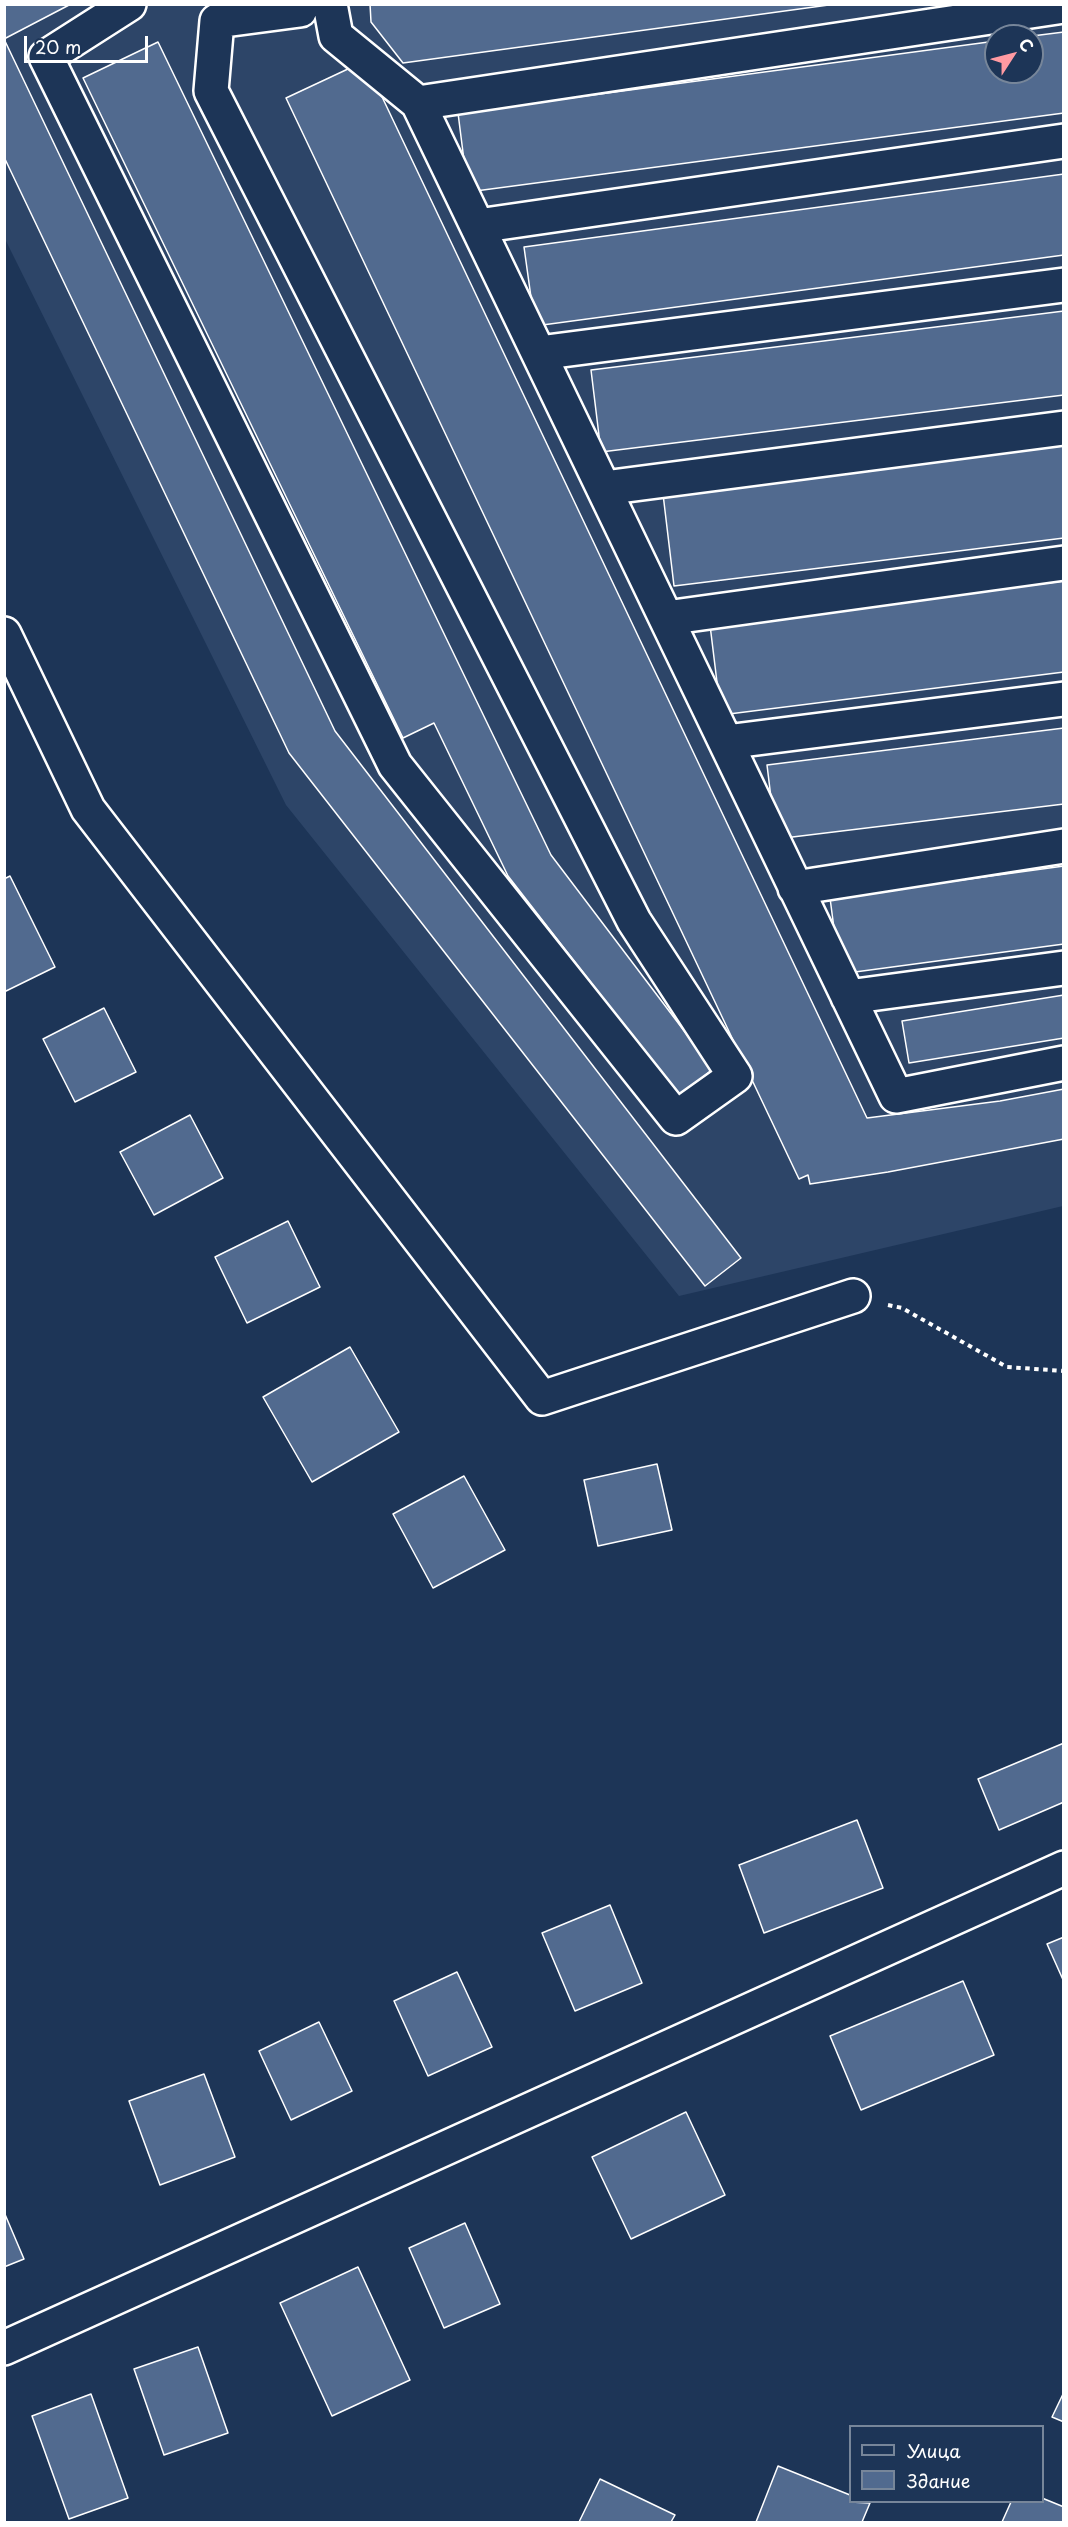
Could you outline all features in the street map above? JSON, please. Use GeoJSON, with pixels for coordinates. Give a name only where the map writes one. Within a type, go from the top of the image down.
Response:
{"type":"FeatureCollection","features":[{"type":"Feature","properties":{"kind":"street"},"geometry":{"type":"LineString","coordinates":[[129,4],[46,57],[56,79],[395,765],[676,1118],[735,1076],[634,921],[212,91],[218,21],[300,10],[303,4]]}},
{"type":"Feature","properties":{"kind":"street"},"geometry":{"type":"LineString","coordinates":[[330,4],[336,36],[418,103],[896,1096],[1064,1063]]}},
{"type":"Feature","properties":{"kind":"street"},"geometry":{"type":"LineString","coordinates":[[418,103],[1064,6]]}},
{"type":"Feature","properties":{"kind":"street"},"geometry":{"type":"LineString","coordinates":[[478,226],[1064,141]]}},
{"type":"Feature","properties":{"kind":"street"},"geometry":{"type":"LineString","coordinates":[[539,353],[1064,285]]}},
{"type":"Feature","properties":{"kind":"street"},"geometry":{"type":"LineString","coordinates":[[604,488],[1064,428]]}},
{"type":"Feature","properties":{"kind":"street"},"geometry":{"type":"LineString","coordinates":[[666,618],[1064,563]]}},
{"type":"Feature","properties":{"kind":"street"},"geometry":{"type":"LineString","coordinates":[[4,634],[88,809],[543,1398],[853,1296]]}},
{"type":"Feature","properties":{"kind":"street"},"geometry":{"type":"LineString","coordinates":[[726,742],[1064,699]]}},
{"type":"Feature","properties":{"kind":"street"},"geometry":{"type":"LineString","coordinates":[[795,888],[1064,846]]}},
{"type":"Feature","properties":{"kind":"street"},"geometry":{"type":"LineString","coordinates":[[848,997],[1064,968]]}},
{"type":"Feature","properties":{"kind":"street"},"geometry":{"type":"LineString","coordinates":[[4,2348],[1064,1868]]}},
{"type":"Feature","properties":{"kind":"path"},"geometry":{"type":"LineString","coordinates":[[853,1296],[902,1308],[1007,1367],[1064,1371]]}},
{"type":"Feature","properties":{"kind":"shaded area"},"geometry":{"type":"Polygon","coordinates":[[[5,5],[1063,5],[1063,1206],[679,1296],[286,805],[5,239],[5,5]]]}},
{"type":"Feature","properties":{"kind":"building"},"geometry":{"type":"Polygon","coordinates":[[[4,4],[71,4],[4,39],[4,4]]]}},
{"type":"Feature","properties":{"kind":"building"},"geometry":{"type":"Polygon","coordinates":[[[370,4],[836,4],[403,63],[371,22],[370,4]]]}},
{"type":"Feature","properties":{"kind":"building"},"geometry":{"type":"Polygon","coordinates":[[[1064,32],[1064,113],[468,192],[458,113],[984,43],[984,84],[1044,84],[1044,34],[1064,32]]]}},
{"type":"Feature","properties":{"kind":"building"},"geometry":{"type":"Polygon","coordinates":[[[4,39],[335,731],[741,1258],[705,1286],[289,753],[4,157],[4,39]]]}},
{"type":"Feature","properties":{"kind":"building"},"geometry":{"type":"Polygon","coordinates":[[[158,42],[551,855],[713,1069],[679,1096],[508,876],[434,723],[403,738],[83,78],[158,42]]]}},
{"type":"Feature","properties":{"kind":"building"},"geometry":{"type":"Polygon","coordinates":[[[365,61],[867,1118],[1000,1101],[1064,1089],[1064,1139],[810,1184],[808,1175],[799,1179],[286,98],[365,61]]]}},
{"type":"Feature","properties":{"kind":"building"},"geometry":{"type":"Polygon","coordinates":[[[1064,174],[1064,255],[535,326],[524,247],[1064,174]]]}},
{"type":"Feature","properties":{"kind":"building"},"geometry":{"type":"Polygon","coordinates":[[[1064,311],[1064,395],[601,452],[591,370],[1064,311]]]}},
{"type":"Feature","properties":{"kind":"building"},"geometry":{"type":"Polygon","coordinates":[[[1064,444],[1064,538],[674,586],[663,494],[1064,444]]]}},
{"type":"Feature","properties":{"kind":"building"},"geometry":{"type":"Polygon","coordinates":[[[1064,581],[1064,672],[721,715],[710,625],[1064,581]]]}},
{"type":"Feature","properties":{"kind":"building"},"geometry":{"type":"Polygon","coordinates":[[[1064,728],[1064,804],[776,839],[767,765],[1064,728]]]}},
{"type":"Feature","properties":{"kind":"building"},"geometry":{"type":"Polygon","coordinates":[[[1064,866],[1064,944],[840,974],[830,898],[1064,866]]]}},
{"type":"Feature","properties":{"kind":"building"},"geometry":{"type":"Polygon","coordinates":[[[10,876],[55,967],[4,992],[4,879],[10,876]]]}},
{"type":"Feature","properties":{"kind":"building"},"geometry":{"type":"Polygon","coordinates":[[[1064,995],[1064,1038],[909,1063],[902,1021],[1064,995]]]}},
{"type":"Feature","properties":{"kind":"building"},"geometry":{"type":"Polygon","coordinates":[[[104,1008],[136,1072],[75,1102],[43,1039],[104,1008]]]}},
{"type":"Feature","properties":{"kind":"building"},"geometry":{"type":"Polygon","coordinates":[[[190,1115],[223,1178],[154,1215],[120,1152],[190,1115]]]}},
{"type":"Feature","properties":{"kind":"building"},"geometry":{"type":"Polygon","coordinates":[[[288,1221],[320,1287],[247,1323],[215,1257],[288,1221]]]}},
{"type":"Feature","properties":{"kind":"building"},"geometry":{"type":"Polygon","coordinates":[[[350,1347],[399,1432],[312,1482],[263,1397],[350,1347]]]}},
{"type":"Feature","properties":{"kind":"building"},"geometry":{"type":"Polygon","coordinates":[[[657,1464],[672,1530],[598,1546],[584,1480],[657,1464]]]}},
{"type":"Feature","properties":{"kind":"building"},"geometry":{"type":"Polygon","coordinates":[[[464,1476],[505,1550],[433,1588],[393,1514],[464,1476]]]}},
{"type":"Feature","properties":{"kind":"building"},"geometry":{"type":"Polygon","coordinates":[[[1064,1743],[1064,1802],[999,1830],[978,1779],[1064,1743]]]}},
{"type":"Feature","properties":{"kind":"building"},"geometry":{"type":"Polygon","coordinates":[[[857,1820],[883,1888],[764,1933],[739,1865],[857,1820]]]}},
{"type":"Feature","properties":{"kind":"building"},"geometry":{"type":"Polygon","coordinates":[[[610,1905],[642,1983],[575,2011],[542,1933],[610,1905]]]}},
{"type":"Feature","properties":{"kind":"building"},"geometry":{"type":"Polygon","coordinates":[[[1064,1937],[1064,1982],[1047,1944],[1064,1937]]]}},
{"type":"Feature","properties":{"kind":"building"},"geometry":{"type":"Polygon","coordinates":[[[457,1972],[492,2047],[428,2076],[394,2001],[457,1972]]]}},
{"type":"Feature","properties":{"kind":"building"},"geometry":{"type":"Polygon","coordinates":[[[963,1981],[994,2055],[861,2110],[830,2036],[963,1981]]]}},
{"type":"Feature","properties":{"kind":"building"},"geometry":{"type":"Polygon","coordinates":[[[319,2022],[352,2091],[291,2120],[259,2051],[319,2022]]]}},
{"type":"Feature","properties":{"kind":"building"},"geometry":{"type":"Polygon","coordinates":[[[204,2074],[235,2157],[160,2185],[129,2101],[204,2074]]]}},
{"type":"Feature","properties":{"kind":"building"},"geometry":{"type":"Polygon","coordinates":[[[686,2112],[725,2195],[631,2239],[592,2157],[686,2112]]]}},
{"type":"Feature","properties":{"kind":"building"},"geometry":{"type":"Polygon","coordinates":[[[4,2212],[24,2259],[4,2267],[4,2212]]]}},
{"type":"Feature","properties":{"kind":"building"},"geometry":{"type":"Polygon","coordinates":[[[465,2223],[500,2304],[444,2328],[409,2248],[465,2223]]]}},
{"type":"Feature","properties":{"kind":"building"},"geometry":{"type":"Polygon","coordinates":[[[358,2267],[410,2380],[332,2416],[280,2303],[358,2267]]]}},
{"type":"Feature","properties":{"kind":"building"},"geometry":{"type":"Polygon","coordinates":[[[198,2347],[228,2433],[164,2455],[134,2369],[198,2347]]]}},
{"type":"Feature","properties":{"kind":"building"},"geometry":{"type":"Polygon","coordinates":[[[1064,2392],[1064,2422],[1052,2417],[1064,2392]]]}},
{"type":"Feature","properties":{"kind":"building"},"geometry":{"type":"Polygon","coordinates":[[[91,2394],[128,2498],[69,2519],[32,2416],[91,2394]]]}},
{"type":"Feature","properties":{"kind":"building"},"geometry":{"type":"Polygon","coordinates":[[[778,2466],[849,2495],[849,2503],[870,2503],[862,2522],[756,2522],[778,2466]]]}},
{"type":"Feature","properties":{"kind":"building"},"geometry":{"type":"Polygon","coordinates":[[[600,2479],[675,2515],[671,2522],[579,2522],[600,2479]]]}},
{"type":"Feature","properties":{"kind":"building"},"geometry":{"type":"Polygon","coordinates":[[[1044,2499],[1064,2507],[1064,2522],[1002,2522],[1011,2503],[1044,2503],[1044,2499]]]}}]}
